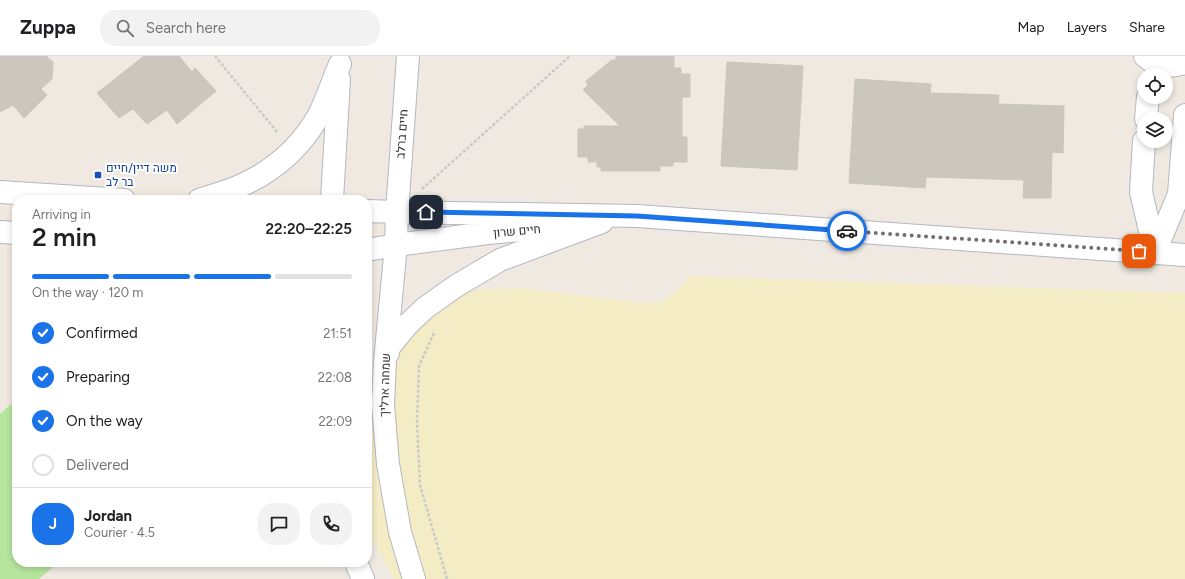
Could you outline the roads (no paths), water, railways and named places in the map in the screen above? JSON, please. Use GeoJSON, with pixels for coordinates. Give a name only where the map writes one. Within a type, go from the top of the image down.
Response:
{"type":"FeatureCollection","features":[{"type":"Feature","properties":{"kind":"street","name":"חיים ברלב"},"geometry":{"type":"LineString","coordinates":[[397,212],[408,56]]}},
{"type":"Feature","properties":{"kind":"street"},"geometry":{"type":"LineString","coordinates":[[214,195],[240,186],[271,170],[293,151],[319,115],[341,60]]}},
{"type":"Feature","properties":{"kind":"street"},"geometry":{"type":"LineString","coordinates":[[332,195],[341,60]]}},
{"type":"Feature","properties":{"kind":"street"},"geometry":{"type":"LineString","coordinates":[[1147,63],[1177,65],[1185,62]]}},
{"type":"Feature","properties":{"kind":"street"},"geometry":{"type":"LineString","coordinates":[[1155,252],[1179,194],[1185,115]]}},
{"type":"Feature","properties":{"kind":"street"},"geometry":{"type":"LineString","coordinates":[[1143,148],[1140,192],[1155,252]]}},
{"type":"Feature","properties":{"kind":"street"},"geometry":{"type":"LineString","coordinates":[[0,192],[46,195]]}},
{"type":"Feature","properties":{"kind":"street","name":"חיים שרון"},"geometry":{"type":"LineString","coordinates":[[372,212],[637,216],[1185,255]]}},
{"type":"Feature","properties":{"kind":"street","name":"שמחה ארליך"},"geometry":{"type":"LineString","coordinates":[[397,212],[396,245],[383,406],[388,464],[400,532],[414,579]]}},
{"type":"Feature","properties":{"kind":"street","name":"חיים שרון"},"geometry":{"type":"LineString","coordinates":[[372,249],[488,234],[602,222],[637,216]]}},
{"type":"Feature","properties":{"kind":"street"},"geometry":{"type":"LineString","coordinates":[[383,406],[389,346],[408,324],[425,308],[456,286],[500,260],[602,222]]}},
{"type":"Feature","properties":{"kind":"street"},"geometry":{"type":"LineString","coordinates":[[0,232],[12,233]]}},
{"type":"Feature","properties":{"kind":"street"},"geometry":{"type":"LineString","coordinates":[[358,567],[363,579]]}},
{"type":"Feature","properties":{"kind":"place","name":"משה דיין/חיים בר לב"},"geometry":{"type":"Point","coordinates":[98,175]}}]}
